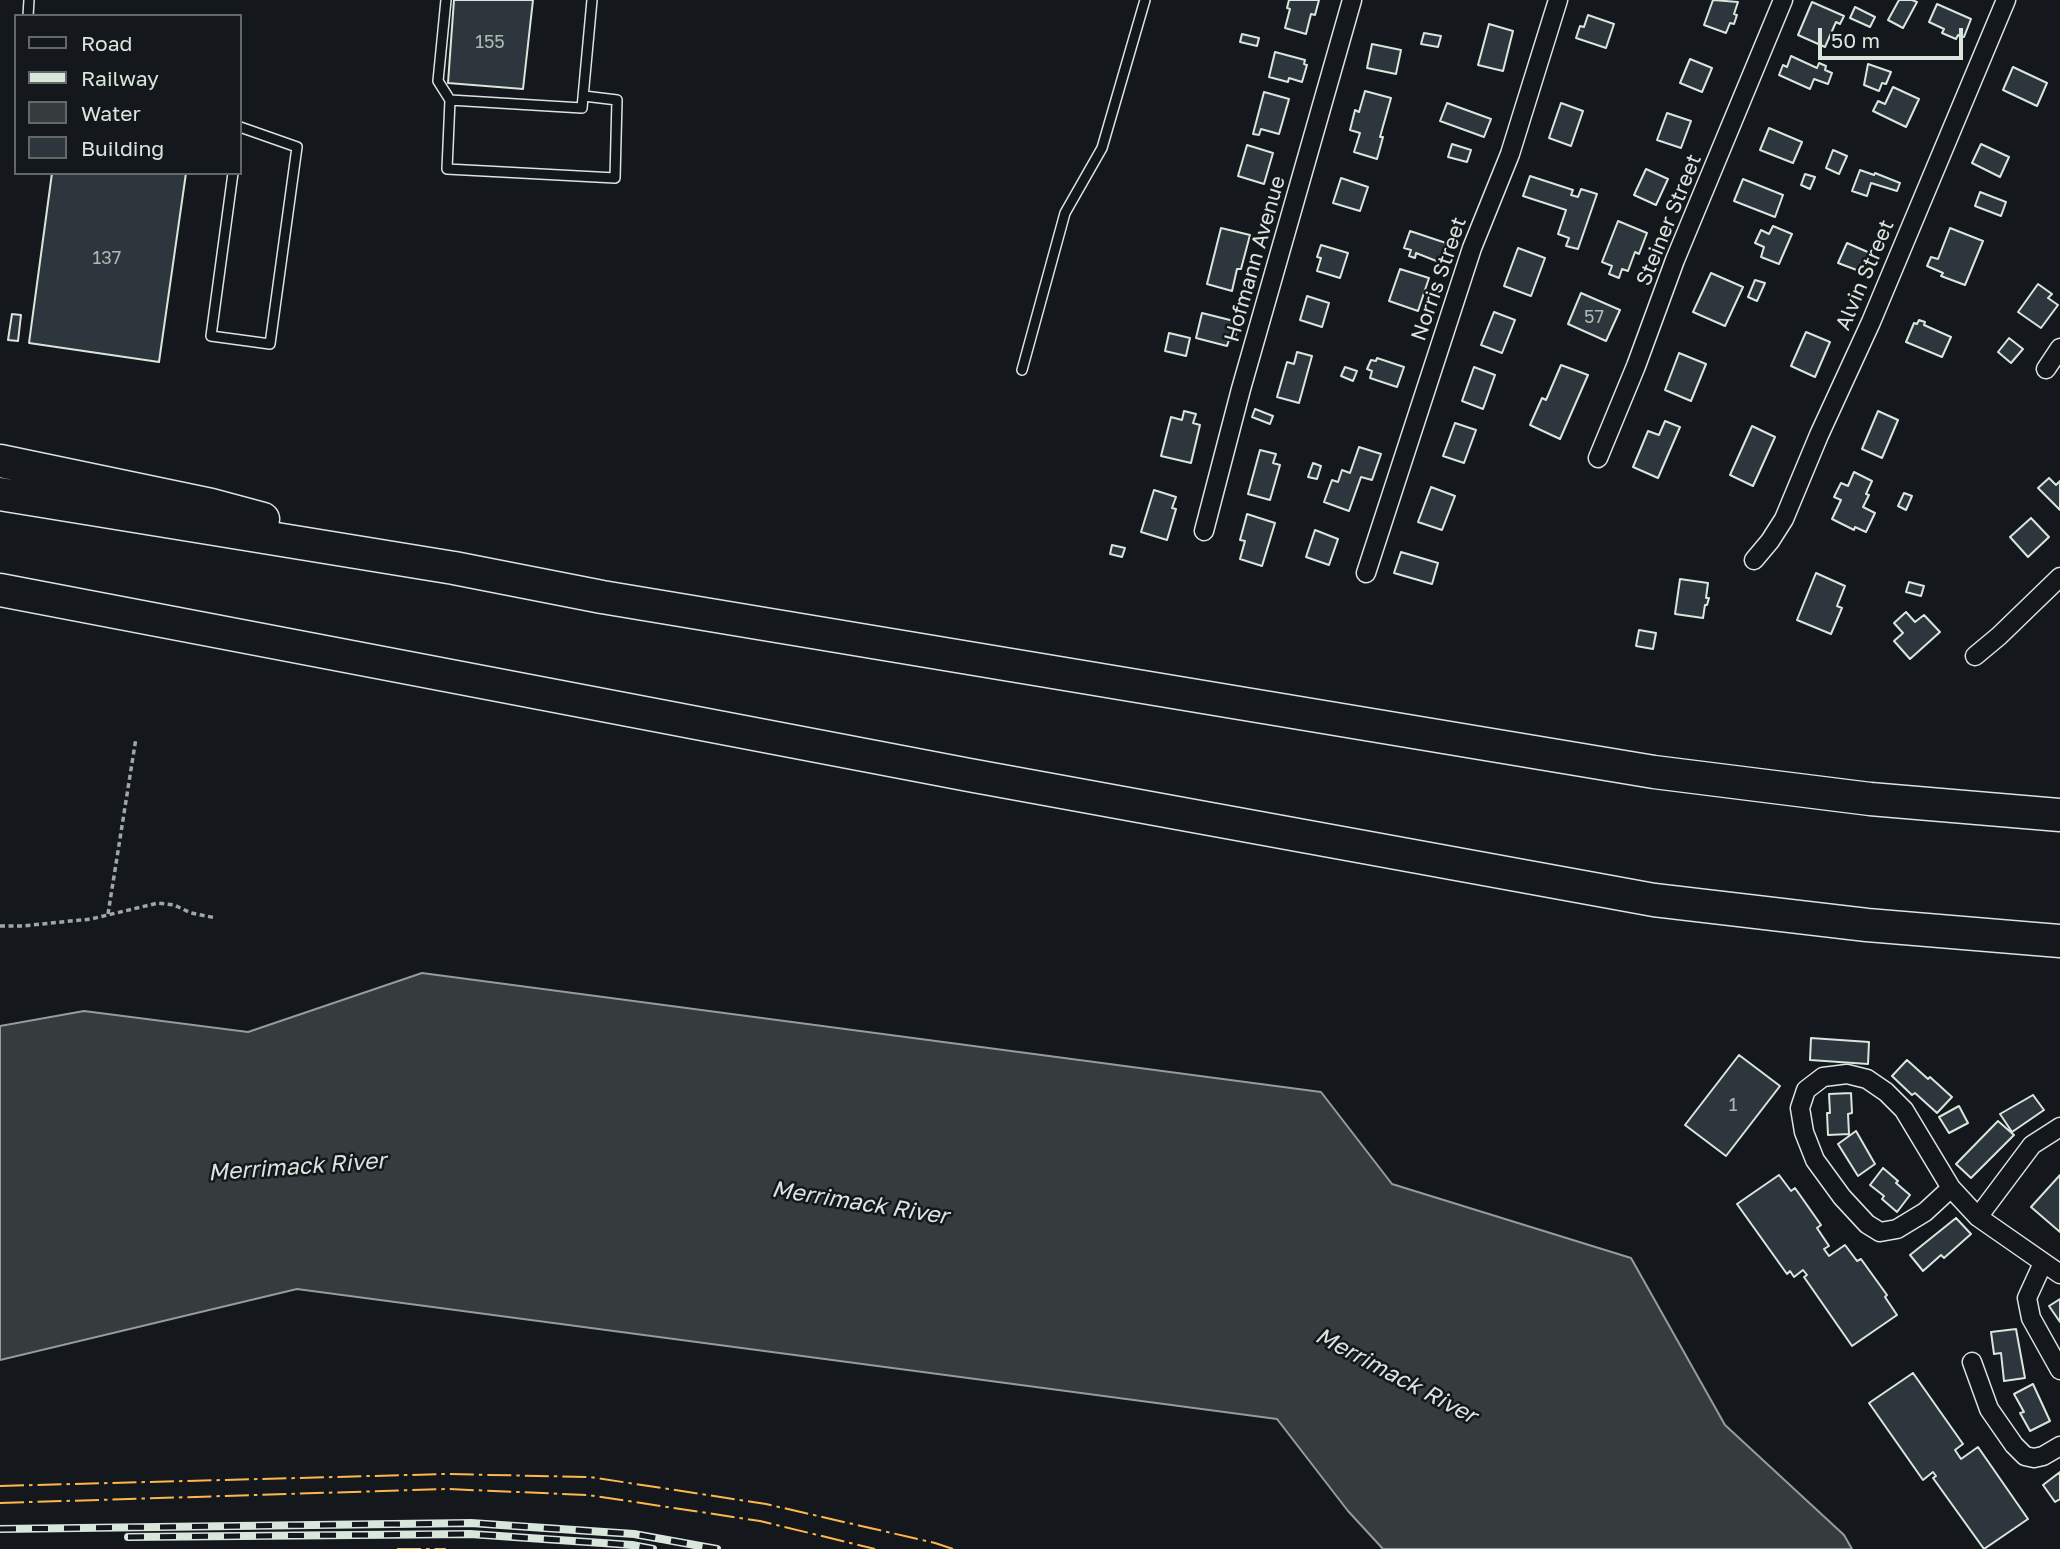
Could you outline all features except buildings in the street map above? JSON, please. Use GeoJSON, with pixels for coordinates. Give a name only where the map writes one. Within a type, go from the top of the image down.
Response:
{"type":"FeatureCollection","features":[{"type":"Feature","properties":{"kind":"highway"},"geometry":{"type":"LineString","coordinates":[[0,461],[211,505],[454,568]]}},
{"type":"Feature","properties":{"kind":"highway"},"geometry":{"type":"LineString","coordinates":[[0,494],[454,568],[602,597],[1654,772],[1870,799],[2060,816]]}},
{"type":"Feature","properties":{"kind":"highway"},"geometry":{"type":"LineString","coordinates":[[0,590],[983,778],[1640,897],[1867,925],[2060,941]]}},
{"type":"Feature","properties":{"kind":"street","name":"Hofmann Avenue"},"geometry":{"type":"LineString","coordinates":[[1204,531],[1245,376],[1352,0]]}},
{"type":"Feature","properties":{"kind":"street","name":"Norris Street"},"geometry":{"type":"LineString","coordinates":[[1366,573],[1472,248],[1510,154],[1558,0]]}},
{"type":"Feature","properties":{"kind":"street","name":"Steiner Street"},"geometry":{"type":"LineString","coordinates":[[1598,458],[1675,260],[1783,0]]}},
{"type":"Feature","properties":{"kind":"street","name":"Alvin Street"},"geometry":{"type":"LineString","coordinates":[[1754,560],[1784,519],[1871,322],[2006,0]]}},
{"type":"Feature","properties":{"kind":"street"},"geometry":{"type":"LineString","coordinates":[[2046,369],[2060,348]]}},
{"type":"Feature","properties":{"kind":"street"},"geometry":{"type":"LineString","coordinates":[[1975,656],[2060,578]]}},
{"type":"Feature","properties":{"kind":"street"},"geometry":{"type":"LineString","coordinates":[[1951,1188],[1925,1212],[1897,1229],[1880,1232],[1867,1224],[1842,1198],[1815,1160],[1804,1132],[1800,1108],[1806,1090],[1823,1077],[1847,1074],[1867,1079],[1886,1092],[1904,1110],[1920,1133],[1951,1188],[1978,1217],[2060,1273]]}},
{"type":"Feature","properties":{"kind":"street"},"geometry":{"type":"LineString","coordinates":[[1978,1217],[2032,1145],[2060,1127]]}},
{"type":"Feature","properties":{"kind":"street"},"geometry":{"type":"LineString","coordinates":[[2043,1263],[2027,1298],[2031,1318],[2060,1370]]}},
{"type":"Feature","properties":{"kind":"street"},"geometry":{"type":"LineString","coordinates":[[1972,1362],[1989,1409],[2025,1456],[2043,1456],[2060,1446]]}},
{"type":"Feature","properties":{"kind":"lane"},"geometry":{"type":"LineString","coordinates":[[446,0],[438,81],[450,100],[447,169],[615,178],[617,100],[584,96]]}},
{"type":"Feature","properties":{"kind":"lane"},"geometry":{"type":"LineString","coordinates":[[450,100],[582,108],[592,0]]}},
{"type":"Feature","properties":{"kind":"lane"},"geometry":{"type":"LineString","coordinates":[[1022,370],[1065,213],[1102,148],[1145,0]]}},
{"type":"Feature","properties":{"kind":"lane"},"geometry":{"type":"LineString","coordinates":[[233,175],[211,336],[270,344],[297,147],[242,128]]}},
{"type":"Feature","properties":{"kind":"path"},"geometry":{"type":"LineString","coordinates":[[108,914],[136,738]]}},
{"type":"Feature","properties":{"kind":"path"},"geometry":{"type":"LineString","coordinates":[[0,926],[91,919],[158,903],[216,918]]}},
{"type":"Feature","properties":{"kind":"water","name":"Merrimack River"},"geometry":{"type":"Polygon","coordinates":[[[422,973],[1321,1092],[1392,1184],[1631,1258],[1725,1425],[1844,1535],[1852,1549],[1383,1549],[1348,1511],[1277,1419],[297,1289],[0,1360],[0,1026],[84,1011],[248,1032],[422,973]]]}},
{"type":"Feature","properties":{"kind":"railway"},"geometry":{"type":"LineString","coordinates":[[0,1529],[471,1523],[634,1534],[717,1549]]}},
{"type":"Feature","properties":{"kind":"railway"},"geometry":{"type":"LineString","coordinates":[[128,1537],[470,1534],[632,1545],[653,1549]]}},
{"type":"Feature","properties":{"kind":"power"},"geometry":{"type":"LineString","coordinates":[[0,1486],[445,1474],[590,1477],[766,1504],[953,1549]]}},
{"type":"Feature","properties":{"kind":"power"},"geometry":{"type":"LineString","coordinates":[[0,1503],[447,1489],[588,1495],[760,1521],[875,1549]]}},
{"type":"Feature","properties":{"kind":"power"},"geometry":{"type":"LineString","coordinates":[[397,1549],[446,1549]]}}]}
